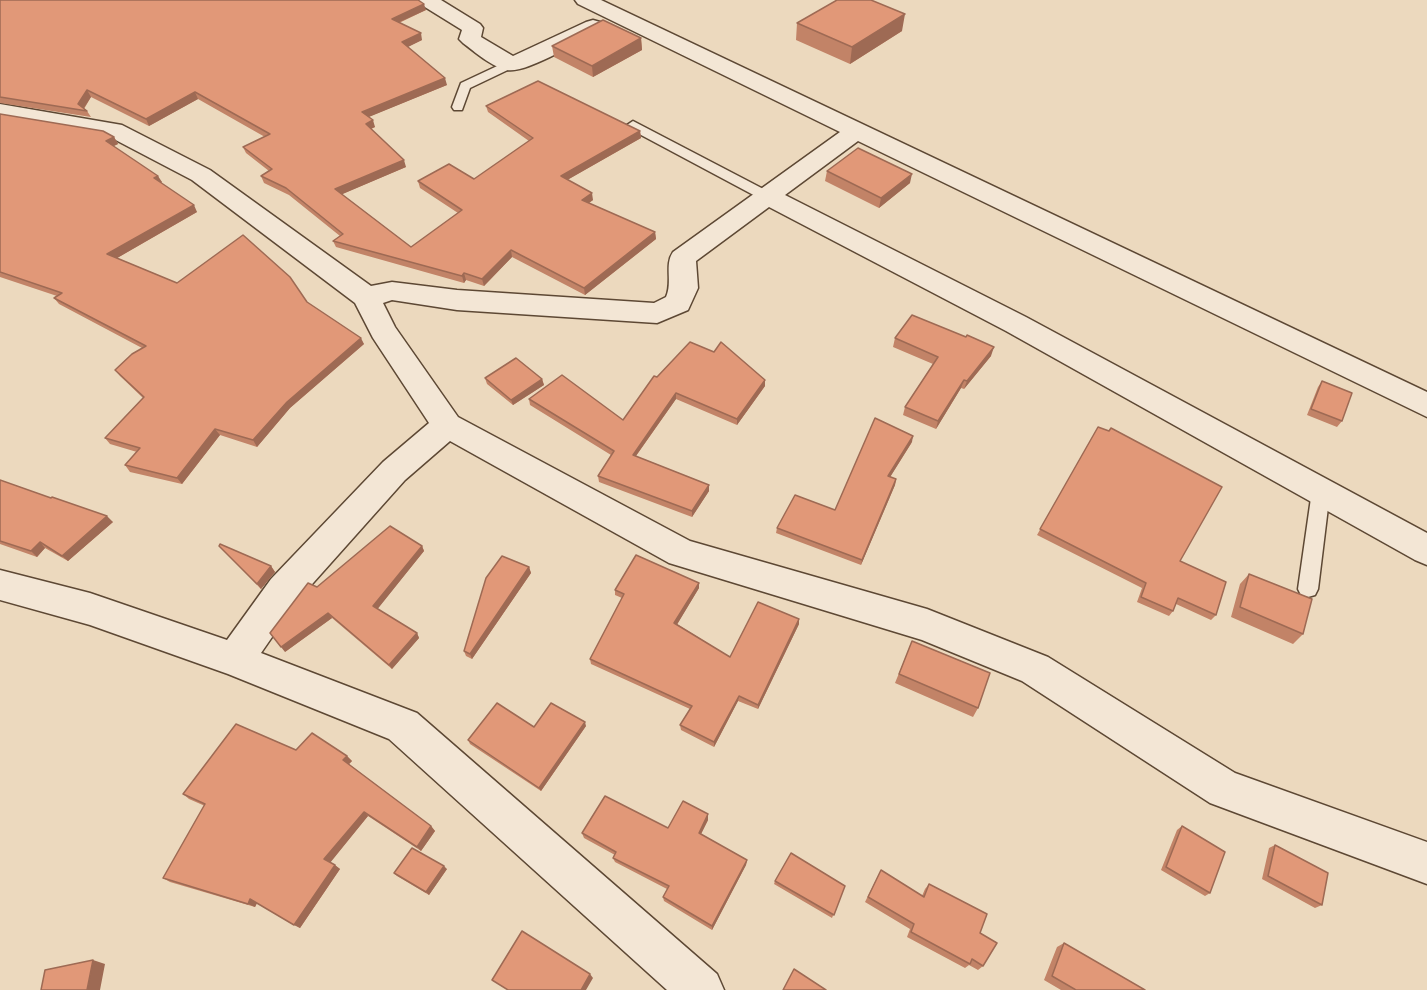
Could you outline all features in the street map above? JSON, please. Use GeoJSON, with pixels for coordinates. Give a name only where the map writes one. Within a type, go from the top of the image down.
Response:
{"type":"FeatureCollection","features":[{"type":"Feature","properties":{"kind":"street"},"geometry":{"type":"LineString","coordinates":[[427,0],[473,28],[470,39],[510,64],[530,58],[615,15]]}},
{"type":"Feature","properties":{"kind":"street"},"geometry":{"type":"LineString","coordinates":[[585,0],[1427,405]]}},
{"type":"Feature","properties":{"kind":"street"},"geometry":{"type":"LineString","coordinates":[[0,111],[114,130],[201,175],[366,297],[383,331],[447,425],[681,553],[927,625],[1035,669],[1224,789],[1427,863]]}},
{"type":"Feature","properties":{"kind":"street"},"geometry":{"type":"LineString","coordinates":[[366,297],[392,291],[457,300],[657,313],[678,303],[684,288],[682,258],[857,131]]}},
{"type":"Feature","properties":{"kind":"street"},"geometry":{"type":"LineString","coordinates":[[766,196],[871,247],[1427,550]]}},
{"type":"Feature","properties":{"kind":"street"},"geometry":{"type":"LineString","coordinates":[[235,660],[284,590],[394,471],[447,425]]}},
{"type":"Feature","properties":{"kind":"street"},"geometry":{"type":"LineString","coordinates":[[0,585],[90,609],[235,660],[403,726],[701,990]]}},
{"type":"Feature","properties":{"kind":"lane"},"geometry":{"type":"LineString","coordinates":[[458,107],[465,86],[510,64]]}},
{"type":"Feature","properties":{"kind":"lane"},"geometry":{"type":"LineString","coordinates":[[633,125],[766,196]]}},
{"type":"Feature","properties":{"kind":"lane"},"geometry":{"type":"LineString","coordinates":[[1308,589],[1321,491]]}},
{"type":"Feature","properties":{"kind":"building"},"geometry":{"type":"Polygon","coordinates":[[[0,0],[418,0],[424,4],[392,19],[421,33],[402,42],[445,78],[362,112],[373,120],[366,124],[404,160],[335,189],[411,247],[462,210],[418,181],[449,164],[474,179],[533,138],[486,106],[538,81],[640,131],[561,176],[592,193],[582,200],[655,232],[584,288],[511,250],[482,279],[464,273],[462,276],[333,241],[343,234],[286,188],[261,176],[272,169],[243,147],[270,134],[195,92],[146,119],[87,90],[78,104],[87,111],[0,97],[0,0]]]}},
{"type":"Feature","properties":{"kind":"building"},"geometry":{"type":"Polygon","coordinates":[[[837,0],[871,0],[905,14],[852,47],[797,23],[837,0]]]}},
{"type":"Feature","properties":{"kind":"building"},"geometry":{"type":"Polygon","coordinates":[[[603,20],[641,38],[592,66],[552,46],[603,20]]]}},
{"type":"Feature","properties":{"kind":"building"},"geometry":{"type":"Polygon","coordinates":[[[0,114],[103,131],[114,137],[106,141],[158,176],[154,178],[194,205],[107,254],[177,283],[243,235],[290,277],[307,302],[361,338],[287,402],[253,440],[215,429],[177,478],[125,465],[140,448],[105,438],[144,397],[115,370],[132,354],[146,346],[54,298],[62,293],[0,272],[0,114]]]}},
{"type":"Feature","properties":{"kind":"building"},"geometry":{"type":"Polygon","coordinates":[[[858,148],[912,174],[881,198],[827,171],[858,148]]]}},
{"type":"Feature","properties":{"kind":"building"},"geometry":{"type":"Polygon","coordinates":[[[912,315],[994,347],[967,381],[964,380],[938,421],[905,407],[938,357],[895,338],[912,315]]]}},
{"type":"Feature","properties":{"kind":"building"},"geometry":{"type":"Polygon","coordinates":[[[690,342],[714,352],[721,342],[765,380],[737,419],[676,393],[633,455],[709,485],[692,511],[598,476],[614,451],[529,399],[562,375],[623,420],[654,376],[657,377],[690,342]]]}},
{"type":"Feature","properties":{"kind":"building"},"geometry":{"type":"Polygon","coordinates":[[[516,358],[542,379],[511,400],[485,378],[516,358]]]}},
{"type":"Feature","properties":{"kind":"building"},"geometry":{"type":"Polygon","coordinates":[[[1322,381],[1352,393],[1342,421],[1311,409],[1322,381]]]}},
{"type":"Feature","properties":{"kind":"building"},"geometry":{"type":"Polygon","coordinates":[[[875,418],[913,436],[888,476],[896,479],[862,560],[777,528],[795,495],[835,510],[875,418]]]}},
{"type":"Feature","properties":{"kind":"building"},"geometry":{"type":"Polygon","coordinates":[[[1098,427],[1109,431],[1111,428],[1222,487],[1180,561],[1226,582],[1216,615],[1178,598],[1173,611],[1141,597],[1146,583],[1040,529],[1098,427]]]}},
{"type":"Feature","properties":{"kind":"building"},"geometry":{"type":"Polygon","coordinates":[[[0,480],[107,516],[62,556],[40,542],[31,551],[0,541],[0,480]]]}},
{"type":"Feature","properties":{"kind":"building"},"geometry":{"type":"Polygon","coordinates":[[[390,526],[422,546],[373,606],[417,633],[389,665],[328,613],[281,647],[270,633],[308,583],[317,587],[390,526]]]}},
{"type":"Feature","properties":{"kind":"building"},"geometry":{"type":"Polygon","coordinates":[[[220,544],[271,566],[257,584],[219,546],[220,544]]]}},
{"type":"Feature","properties":{"kind":"building"},"geometry":{"type":"Polygon","coordinates":[[[636,555],[699,583],[674,623],[730,657],[758,602],[799,619],[758,705],[739,696],[714,742],[680,725],[692,706],[590,659],[624,594],[615,590],[636,555]]]}},
{"type":"Feature","properties":{"kind":"building"},"geometry":{"type":"Polygon","coordinates":[[[502,556],[529,567],[470,654],[464,651],[486,578],[502,556]]]}},
{"type":"Feature","properties":{"kind":"building"},"geometry":{"type":"Polygon","coordinates":[[[1249,574],[1312,599],[1303,634],[1240,607],[1249,574]]]}},
{"type":"Feature","properties":{"kind":"building"},"geometry":{"type":"Polygon","coordinates":[[[912,641],[990,673],[978,708],[899,674],[912,641]]]}},
{"type":"Feature","properties":{"kind":"building"},"geometry":{"type":"Polygon","coordinates":[[[497,703],[534,727],[551,703],[585,722],[539,788],[468,740],[497,703]]]}},
{"type":"Feature","properties":{"kind":"building"},"geometry":{"type":"Polygon","coordinates":[[[236,724],[296,750],[312,733],[347,756],[343,760],[431,826],[417,847],[364,812],[324,859],[335,865],[294,925],[250,899],[248,904],[163,878],[205,804],[183,794],[236,724]]]}},
{"type":"Feature","properties":{"kind":"building"},"geometry":{"type":"Polygon","coordinates":[[[605,796],[668,828],[683,801],[708,814],[699,833],[747,860],[712,926],[663,897],[669,886],[613,858],[616,852],[582,833],[605,796]]]}},
{"type":"Feature","properties":{"kind":"building"},"geometry":{"type":"Polygon","coordinates":[[[1182,826],[1225,852],[1210,893],[1166,867],[1182,826]]]}},
{"type":"Feature","properties":{"kind":"building"},"geometry":{"type":"Polygon","coordinates":[[[1275,845],[1328,873],[1322,905],[1268,876],[1275,845]]]}},
{"type":"Feature","properties":{"kind":"building"},"geometry":{"type":"Polygon","coordinates":[[[412,848],[444,866],[426,892],[394,873],[412,848]]]}},
{"type":"Feature","properties":{"kind":"building"},"geometry":{"type":"Polygon","coordinates":[[[791,853],[845,886],[834,915],[775,881],[791,853]]]}},
{"type":"Feature","properties":{"kind":"building"},"geometry":{"type":"Polygon","coordinates":[[[881,870],[924,897],[929,884],[987,914],[980,933],[997,943],[983,966],[972,959],[970,964],[911,932],[914,924],[868,897],[881,870]]]}},
{"type":"Feature","properties":{"kind":"building"},"geometry":{"type":"Polygon","coordinates":[[[522,931],[590,974],[581,990],[508,990],[492,980],[522,931]]]}},
{"type":"Feature","properties":{"kind":"building"},"geometry":{"type":"Polygon","coordinates":[[[1064,943],[1145,990],[1076,990],[1052,976],[1064,943]]]}},
{"type":"Feature","properties":{"kind":"building"},"geometry":{"type":"Polygon","coordinates":[[[93,960],[87,990],[41,990],[45,970],[93,960]]]}},
{"type":"Feature","properties":{"kind":"building"},"geometry":{"type":"Polygon","coordinates":[[[794,969],[826,990],[783,990],[794,969]]]}}]}
